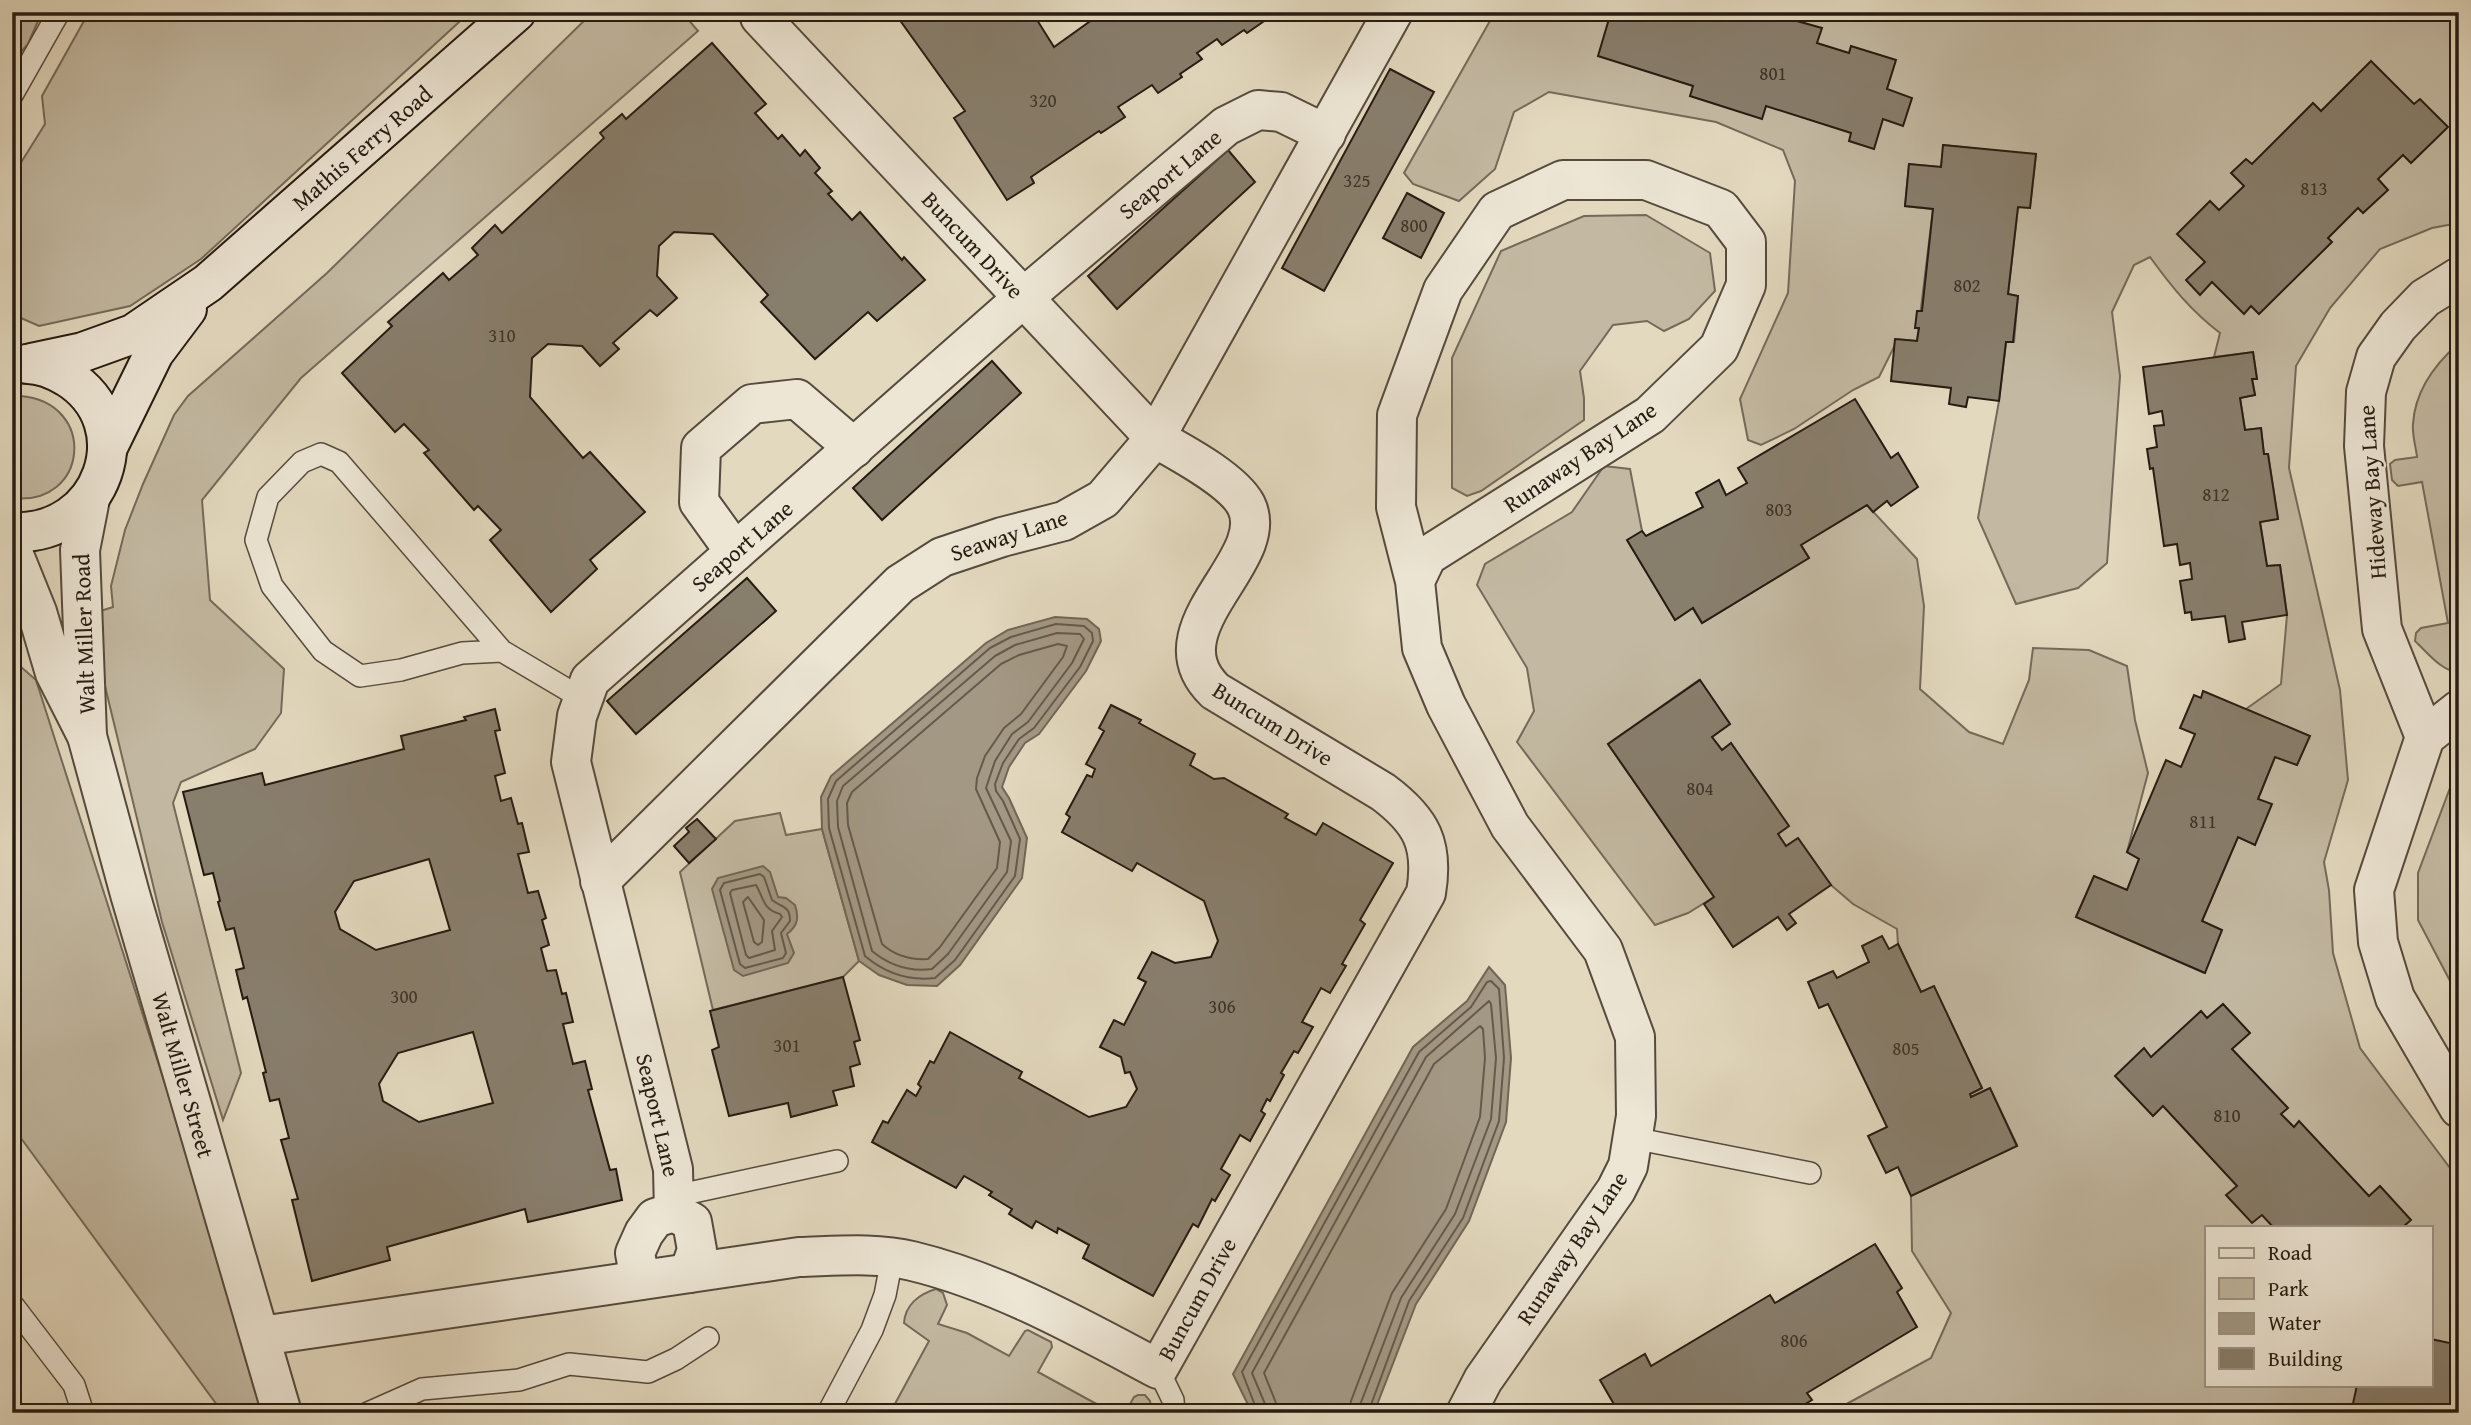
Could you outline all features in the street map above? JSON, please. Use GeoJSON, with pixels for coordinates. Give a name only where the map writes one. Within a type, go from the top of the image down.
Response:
{"type":"FeatureCollection","features":[{"type":"Feature","properties":{"kind":"street","name":"Mathis Ferry Road"},"geometry":{"type":"LineString","coordinates":[[22,364],[83,352],[133,334],[208,283],[516,12]]}},
{"type":"Feature","properties":{"kind":"street","name":"Seaway Lane"},"geometry":{"type":"LineString","coordinates":[[600,881],[900,584],[942,556],[1064,521],[1103,499],[1155,438],[1393,12]]}},
{"type":"Feature","properties":{"kind":"street","name":"Buncum Drive"},"geometry":{"type":"LineString","coordinates":[[760,17],[1155,438],[1234,489],[1246,506],[1251,525],[1248,541],[1210,603],[1199,633],[1196,653],[1204,680],[1215,691],[1383,792],[1404,808],[1428,849],[1430,870],[1426,893],[1157,1369]]}},
{"type":"Feature","properties":{"kind":"street","name":"Seaport Lane"},"geometry":{"type":"LineString","coordinates":[[675,1204],[673,1169],[571,762],[577,716],[590,680],[1023,298],[1226,126],[1258,110],[1281,112],[1326,134]]}},
{"type":"Feature","properties":{"kind":"street","name":"Runaway Bay Lane"},"geometry":{"type":"LineString","coordinates":[[1415,581],[1427,556],[1650,415],[1718,348],[1746,285],[1746,242],[1721,209],[1646,180],[1563,180],[1497,211],[1443,290],[1397,415],[1396,507],[1415,581],[1422,648],[1446,705],[1510,826],[1603,950],[1635,1037],[1636,1116],[1628,1166],[1616,1190],[1483,1380],[1466,1413]]}},
{"type":"Feature","properties":{"kind":"street","name":"Hideway Bay Lane"},"geometry":{"type":"LineString","coordinates":[[2425,737],[2382,629],[2364,446],[2366,391],[2376,357],[2398,326],[2425,298],[2459,277]]}},
{"type":"Feature","properties":{"kind":"street","name":"Mathis Ferry Road"},"geometry":{"type":"LineString","coordinates":[[107,449],[154,352],[208,283]]}},
{"type":"Feature","properties":{"kind":"street"},"geometry":{"type":"LineString","coordinates":[[12,532],[29,533],[52,527],[73,516],[90,499],[103,476],[107,449],[103,424],[93,401],[76,383],[55,370],[22,364]]}},
{"type":"Feature","properties":{"kind":"street"},"geometry":{"type":"LineString","coordinates":[[735,552],[699,502],[701,448],[752,404],[797,399],[854,447]]}},
{"type":"Feature","properties":{"kind":"street","name":"Walt Miller Road"},"geometry":{"type":"LineString","coordinates":[[88,736],[80,550],[90,499]]}},
{"type":"Feature","properties":{"kind":"street","name":"Walt Miller Road"},"geometry":{"type":"LineString","coordinates":[[12,550],[37,612],[55,673],[88,736]]}},
{"type":"Feature","properties":{"kind":"street"},"geometry":{"type":"LineString","coordinates":[[2459,710],[2425,737],[2374,890],[2378,942],[2395,998],[2459,1108]]}},
{"type":"Feature","properties":{"kind":"street","name":"Walt Miller Street"},"geometry":{"type":"LineString","coordinates":[[88,736],[190,1101],[282,1413]]}},
{"type":"Feature","properties":{"kind":"street"},"geometry":{"type":"LineString","coordinates":[[640,1280],[635,1253],[644,1233],[655,1218],[675,1204],[692,1222],[697,1250],[689,1273]]}},
{"type":"Feature","properties":{"kind":"street"},"geometry":{"type":"LineString","coordinates":[[261,1336],[799,1257],[860,1256],[910,1260],[976,1280],[1062,1318],[1157,1369]]}},
{"type":"Feature","properties":{"kind":"lane"},"geometry":{"type":"LineString","coordinates":[[12,95],[59,12]]}},
{"type":"Feature","properties":{"kind":"lane"},"geometry":{"type":"LineString","coordinates":[[502,651],[462,653],[401,670],[360,676],[323,651],[272,586],[257,540],[268,497],[302,462],[321,454],[339,462],[502,651],[583,699]]}},
{"type":"Feature","properties":{"kind":"lane"},"geometry":{"type":"LineString","coordinates":[[1633,1138],[1810,1173]]}},
{"type":"Feature","properties":{"kind":"lane"},"geometry":{"type":"LineString","coordinates":[[675,1204],[837,1161]]}},
{"type":"Feature","properties":{"kind":"lane"},"geometry":{"type":"LineString","coordinates":[[828,1413],[872,1330],[885,1295],[892,1259]]}},
{"type":"Feature","properties":{"kind":"lane"},"geometry":{"type":"LineString","coordinates":[[12,1304],[75,1385],[83,1413]]}},
{"type":"Feature","properties":{"kind":"lane"},"geometry":{"type":"LineString","coordinates":[[368,1413],[422,1389],[519,1380],[569,1364],[648,1372],[676,1359],[708,1338]]}},
{"type":"Feature","properties":{"kind":"lane"},"geometry":{"type":"LineString","coordinates":[[1157,1369],[1173,1400],[1174,1413]]}},
{"type":"Feature","properties":{"kind":"green space"},"geometry":{"type":"Polygon","coordinates":[[[12,12],[35,12],[38,21],[28,44],[20,53],[12,53],[12,12]]]}},
{"type":"Feature","properties":{"kind":"green space"},"geometry":{"type":"Polygon","coordinates":[[[89,12],[470,12],[201,259],[130,306],[39,326],[12,314],[12,171],[17,169],[45,124],[42,96],[89,12]]]}},
{"type":"Feature","properties":{"kind":"green space"},"geometry":{"type":"Polygon","coordinates":[[[593,12],[690,12],[686,17],[698,31],[301,378],[202,500],[210,600],[284,669],[281,713],[255,749],[181,782],[173,803],[241,1073],[223,1120],[162,922],[90,624],[94,613],[113,607],[111,586],[125,530],[174,415],[188,396],[327,273],[593,12]]]}},
{"type":"Feature","properties":{"kind":"green space"},"geometry":{"type":"Polygon","coordinates":[[[1495,12],[2459,12],[2459,223],[2432,228],[2380,249],[2330,308],[2296,366],[2289,468],[2340,690],[2348,780],[2324,862],[2329,890],[2333,953],[2360,1048],[2459,1180],[2459,1413],[1830,1413],[1931,1358],[1951,1313],[1912,1251],[1911,1196],[2017,1145],[1990,1088],[1971,1097],[1970,1094],[1982,1088],[1934,987],[1921,992],[1898,944],[1897,929],[1853,904],[1831,885],[1798,838],[1786,846],[1731,744],[1722,750],[1712,737],[1730,724],[1699,680],[1608,744],[1714,897],[1688,913],[1655,925],[1517,742],[1534,711],[1527,668],[1477,585],[1485,564],[1572,512],[1604,466],[1630,469],[1642,531],[1702,623],[1809,558],[1801,545],[1867,505],[1917,559],[1924,606],[1920,689],[1969,732],[2003,744],[2029,680],[2033,648],[2089,650],[2127,666],[2135,720],[2148,773],[2127,852],[2139,859],[2127,890],[2094,876],[2076,917],[2204,973],[2221,930],[2202,921],[2238,837],[2255,845],[2258,799],[2275,757],[2297,765],[2309,736],[2246,709],[2281,684],[2287,615],[2280,565],[2267,566],[2260,522],[2278,519],[2268,454],[2264,454],[2261,428],[2245,430],[2240,398],[2255,395],[2252,379],[2257,379],[2253,352],[2214,357],[2220,333],[2182,298],[2150,257],[2134,265],[2112,312],[2120,376],[2107,563],[2078,588],[2016,604],[1978,518],[1999,401],[2006,342],[2014,342],[2018,296],[2008,294],[2018,207],[2030,208],[2036,155],[1944,145],[1941,167],[1909,164],[1905,206],[1933,209],[1917,341],[1896,339],[1879,377],[1853,390],[1794,429],[1761,445],[1748,440],[1740,399],[1788,293],[1795,181],[1783,150],[1716,122],[1549,92],[1514,112],[1495,169],[1459,201],[1413,184],[1404,173],[1495,12]]]}},
{"type":"Feature","properties":{"kind":"green space"},"geometry":{"type":"Polygon","coordinates":[[[1646,215],[1710,253],[1715,291],[1689,319],[1664,331],[1647,321],[1613,325],[1580,371],[1584,420],[1481,491],[1467,496],[1452,488],[1452,358],[1501,251],[1584,216],[1646,215]]]}},
{"type":"Feature","properties":{"kind":"green space"},"geometry":{"type":"Polygon","coordinates":[[[2459,343],[2459,672],[2441,665],[2415,641],[2416,633],[2421,628],[2448,623],[2422,482],[2398,486],[2392,480],[2390,464],[2395,460],[2417,457],[2413,428],[2422,389],[2434,369],[2459,343]]]}},
{"type":"Feature","properties":{"kind":"green space"},"geometry":{"type":"Polygon","coordinates":[[[20,396],[45,402],[62,416],[72,433],[74,453],[69,471],[57,487],[38,496],[12,498],[12,398],[20,396]]]}},
{"type":"Feature","properties":{"kind":"green space"},"geometry":{"type":"Polygon","coordinates":[[[12,659],[36,680],[270,1413],[216,1413],[217,1405],[12,1126],[12,659]]]}},
{"type":"Feature","properties":{"kind":"green space"},"geometry":{"type":"Polygon","coordinates":[[[2459,773],[2459,998],[2418,920],[2418,873],[2453,780],[2459,773]]]}},
{"type":"Feature","properties":{"kind":"green space"},"geometry":{"type":"Polygon","coordinates":[[[780,813],[786,835],[822,829],[859,961],[843,977],[713,1010],[680,872],[735,821],[780,813]]]}},
{"type":"Feature","properties":{"kind":"green space"},"geometry":{"type":"Polygon","coordinates":[[[936,1289],[943,1293],[947,1305],[938,1324],[967,1333],[1009,1356],[1028,1330],[1051,1342],[1052,1347],[1038,1372],[1113,1413],[890,1413],[929,1341],[904,1323],[907,1311],[919,1297],[936,1289]]]}},
{"type":"Feature","properties":{"kind":"green space"},"geometry":{"type":"Polygon","coordinates":[[[1138,1395],[1145,1395],[1150,1401],[1152,1413],[1125,1413],[1138,1395]]]}},
{"type":"Feature","properties":{"kind":"water"},"geometry":{"type":"Polygon","coordinates":[[[1055,617],[1087,619],[1099,629],[1101,641],[1086,671],[1039,734],[1025,743],[1009,767],[1002,787],[1027,838],[1022,878],[960,965],[937,986],[907,985],[879,975],[859,961],[822,829],[821,797],[831,776],[986,643],[1008,630],[1055,617]]]}},
{"type":"Feature","properties":{"kind":"water"},"geometry":{"type":"Polygon","coordinates":[[[763,866],[770,872],[778,897],[786,898],[795,905],[797,921],[787,934],[794,953],[788,963],[743,976],[734,970],[712,889],[718,878],[763,866]]]}},
{"type":"Feature","properties":{"kind":"water"},"geometry":{"type":"Polygon","coordinates":[[[1489,967],[1505,985],[1511,1058],[1506,1122],[1469,1221],[1416,1304],[1375,1410],[1372,1413],[1252,1413],[1233,1374],[1413,1047],[1467,1001],[1489,967]]]}},
{"type":"Feature","properties":{"kind":"building"},"geometry":{"type":"Polygon","coordinates":[[[894,12],[1032,12],[1054,47],[1103,12],[1267,12],[1270,17],[1247,33],[1244,30],[1222,45],[1217,39],[1197,53],[1202,59],[1158,93],[1152,85],[1118,107],[1125,117],[1101,133],[1099,131],[1031,177],[1034,183],[1007,200],[954,118],[965,111],[894,12]]]}},
{"type":"Feature","properties":{"kind":"building"},"geometry":{"type":"Polygon","coordinates":[[[1611,12],[1800,12],[1797,21],[1822,28],[1817,43],[1849,53],[1851,46],[1896,60],[1887,89],[1912,98],[1903,126],[1883,119],[1874,149],[1849,141],[1851,133],[1766,106],[1762,119],[1690,96],[1693,86],[1598,56],[1611,12]]]}},
{"type":"Feature","properties":{"kind":"building"},"geometry":{"type":"Polygon","coordinates":[[[2455,33],[2459,34],[2459,53],[2453,53],[2455,33]]]}},
{"type":"Feature","properties":{"kind":"building"},"geometry":{"type":"Polygon","coordinates":[[[712,43],[766,104],[755,113],[778,139],[782,135],[800,156],[805,150],[820,168],[815,173],[832,191],[828,194],[852,220],[860,212],[902,260],[904,257],[925,280],[877,321],[868,312],[815,359],[761,302],[768,295],[713,234],[674,232],[659,246],[657,276],[677,298],[657,316],[650,310],[613,343],[619,349],[600,366],[582,346],[548,344],[532,358],[530,397],[583,458],[590,452],[645,512],[590,560],[597,569],[551,612],[490,540],[501,530],[478,506],[474,510],[424,453],[429,450],[404,424],[395,432],[342,373],[392,326],[388,322],[443,273],[449,280],[478,255],[472,248],[495,225],[502,233],[604,138],[600,133],[622,114],[626,119],[712,43]]]}},
{"type":"Feature","properties":{"kind":"building"},"geometry":{"type":"Polygon","coordinates":[[[2371,61],[2414,104],[2420,99],[2448,127],[2411,163],[2403,155],[2378,179],[2388,190],[2363,213],[2358,208],[2328,238],[2332,242],[2259,314],[2251,306],[2244,314],[2212,282],[2200,295],[2186,280],[2205,262],[2177,234],[2210,201],[2219,210],[2244,186],[2231,173],[2246,159],[2252,164],[2313,103],[2321,111],[2371,61]]]}},
{"type":"Feature","properties":{"kind":"building"},"geometry":{"type":"Polygon","coordinates":[[[1390,69],[1434,92],[1324,291],[1282,268],[1390,69]]]}},
{"type":"Feature","properties":{"kind":"building"},"geometry":{"type":"Polygon","coordinates":[[[1943,145],[2036,154],[2030,208],[2018,207],[2008,294],[2018,296],[2013,342],[2006,342],[1999,401],[1968,397],[1966,407],[1949,404],[1951,388],[1891,381],[1895,339],[1917,341],[1917,311],[1922,311],[1933,209],[1905,206],[1909,164],[1941,167],[1943,145]]]}},
{"type":"Feature","properties":{"kind":"building"},"geometry":{"type":"Polygon","coordinates":[[[1228,150],[1255,182],[1117,309],[1088,276],[1228,150]]]}},
{"type":"Feature","properties":{"kind":"building"},"geometry":{"type":"Polygon","coordinates":[[[1407,193],[1444,213],[1421,258],[1383,238],[1407,193]]]}},
{"type":"Feature","properties":{"kind":"building"},"geometry":{"type":"Polygon","coordinates":[[[2253,352],[2257,379],[2252,379],[2255,395],[2240,398],[2245,430],[2261,428],[2264,454],[2268,454],[2278,519],[2260,522],[2267,566],[2280,565],[2287,615],[2242,622],[2245,639],[2229,642],[2225,616],[2192,620],[2191,612],[2185,613],[2180,581],[2192,579],[2190,563],[2180,565],[2177,544],[2164,546],[2153,468],[2150,469],[2147,449],[2157,447],[2154,426],[2164,425],[2162,411],[2149,414],[2143,367],[2253,352]]]}},
{"type":"Feature","properties":{"kind":"building"},"geometry":{"type":"Polygon","coordinates":[[[992,361],[1021,393],[882,520],[853,488],[992,361]]]}},
{"type":"Feature","properties":{"kind":"building"},"geometry":{"type":"Polygon","coordinates":[[[1855,399],[1891,458],[1898,453],[1918,487],[1891,506],[1887,501],[1873,512],[1867,505],[1801,545],[1809,558],[1702,623],[1693,608],[1675,620],[1627,540],[1642,531],[1646,536],[1703,507],[1696,493],[1719,480],[1726,495],[1747,483],[1738,468],[1855,399]]]}},
{"type":"Feature","properties":{"kind":"building"},"geometry":{"type":"Polygon","coordinates":[[[747,578],[776,611],[636,734],[607,701],[747,578]]]}},
{"type":"Feature","properties":{"kind":"building"},"geometry":{"type":"Polygon","coordinates":[[[1700,680],[1730,724],[1712,737],[1722,750],[1731,743],[1789,826],[1778,834],[1786,846],[1798,838],[1831,885],[1789,914],[1796,923],[1787,930],[1778,917],[1733,947],[1704,904],[1714,897],[1608,744],[1700,680]]]}},
{"type":"Feature","properties":{"kind":"building"},"geometry":{"type":"Polygon","coordinates":[[[2203,691],[2310,736],[2297,765],[2275,757],[2258,799],[2272,804],[2255,845],[2238,837],[2202,921],[2222,930],[2205,973],[2076,917],[2094,876],[2127,890],[2139,859],[2127,852],[2166,760],[2181,767],[2195,734],[2180,728],[2194,695],[2201,698],[2203,691]]]}},
{"type":"Feature","properties":{"kind":"building"},"geometry":{"type":"Polygon","coordinates":[[[1111,705],[1141,720],[1139,723],[1195,754],[1190,765],[1214,779],[1224,778],[1288,814],[1285,818],[1316,835],[1323,823],[1393,863],[1360,920],[1365,924],[1342,964],[1346,966],[1330,993],[1321,988],[1302,1022],[1313,1027],[1298,1053],[1294,1051],[1281,1073],[1284,1075],[1270,1101],[1267,1099],[1261,1111],[1265,1114],[1250,1141],[1240,1135],[1221,1169],[1230,1175],[1215,1201],[1212,1199],[1198,1227],[1193,1224],[1153,1296],[1083,1258],[1089,1245],[1058,1228],[1057,1233],[1036,1221],[1032,1228],[1009,1214],[1012,1209],[989,1195],[992,1192],[964,1176],[956,1188],[872,1142],[883,1121],[888,1123],[907,1090],[916,1096],[921,1087],[918,1084],[930,1061],[934,1063],[950,1032],[1022,1072],[1019,1078],[1089,1117],[1126,1107],[1137,1089],[1130,1072],[1125,1073],[1121,1057],[1100,1047],[1114,1020],[1124,1025],[1146,982],[1138,978],[1152,952],[1175,963],[1211,957],[1218,941],[1204,901],[1137,863],[1132,871],[1062,832],[1070,817],[1066,814],[1087,775],[1092,777],[1095,769],[1086,764],[1104,731],[1099,728],[1111,705]]]}},
{"type":"Feature","properties":{"kind":"building"},"geometry":{"type":"Polygon","coordinates":[[[495,709],[500,730],[495,731],[505,773],[495,776],[501,801],[511,798],[518,824],[522,823],[529,852],[518,854],[528,893],[538,891],[546,918],[542,920],[549,945],[541,948],[547,971],[556,970],[562,994],[566,993],[573,1022],[563,1024],[573,1064],[585,1061],[592,1089],[588,1090],[610,1170],[616,1169],[622,1200],[528,1222],[525,1209],[387,1247],[390,1260],[312,1281],[292,1200],[298,1199],[281,1140],[289,1138],[279,1099],[270,1101],[263,1073],[266,1072],[247,997],[243,999],[236,970],[244,968],[234,928],[226,930],[213,873],[204,875],[183,792],[262,773],[265,785],[404,749],[401,736],[466,720],[464,717],[495,709]],[[429,859],[354,881],[335,912],[340,929],[376,950],[450,930],[429,859]],[[473,1032],[398,1053],[379,1084],[383,1101],[419,1122],[493,1103],[473,1032]]]}},
{"type":"Feature","properties":{"kind":"building"},"geometry":{"type":"Polygon","coordinates":[[[697,819],[716,839],[689,863],[674,846],[689,832],[686,828],[697,819]]]}},
{"type":"Feature","properties":{"kind":"building"},"geometry":{"type":"Polygon","coordinates":[[[1882,936],[1889,949],[1898,944],[1921,992],[1934,986],[1982,1088],[1970,1094],[1971,1097],[1990,1088],[2017,1146],[1911,1196],[1898,1167],[1886,1173],[1868,1136],[1887,1127],[1828,1004],[1819,1008],[1808,982],[1833,971],[1837,978],[1869,962],[1862,946],[1882,936]]]}},
{"type":"Feature","properties":{"kind":"building"},"geometry":{"type":"Polygon","coordinates":[[[843,977],[860,1040],[854,1042],[860,1064],[850,1067],[854,1086],[833,1091],[837,1105],[791,1117],[788,1103],[729,1116],[712,1050],[719,1047],[710,1011],[843,977]]]}},
{"type":"Feature","properties":{"kind":"building"},"geometry":{"type":"Polygon","coordinates":[[[2223,1004],[2250,1033],[2232,1049],[2288,1108],[2281,1114],[2294,1127],[2299,1121],[2369,1196],[2380,1186],[2411,1220],[2404,1226],[2272,1226],[2262,1215],[2252,1223],[2226,1195],[2237,1186],[2163,1106],[2153,1116],[2115,1076],[2144,1048],[2151,1057],[2201,1011],[2207,1018],[2223,1004]]]}},
{"type":"Feature","properties":{"kind":"building"},"geometry":{"type":"Polygon","coordinates":[[[1875,1244],[1902,1288],[1897,1292],[1917,1327],[1807,1393],[1812,1400],[1790,1413],[1619,1413],[1600,1380],[1645,1354],[1651,1366],[1770,1295],[1775,1303],[1875,1244]]]}},
{"type":"Feature","properties":{"kind":"building"},"geometry":{"type":"Polygon","coordinates":[[[2432,1339],[2459,1345],[2459,1368],[2448,1413],[2429,1410],[2429,1413],[2351,1413],[2357,1386],[2432,1386],[2432,1339]]]}}]}
